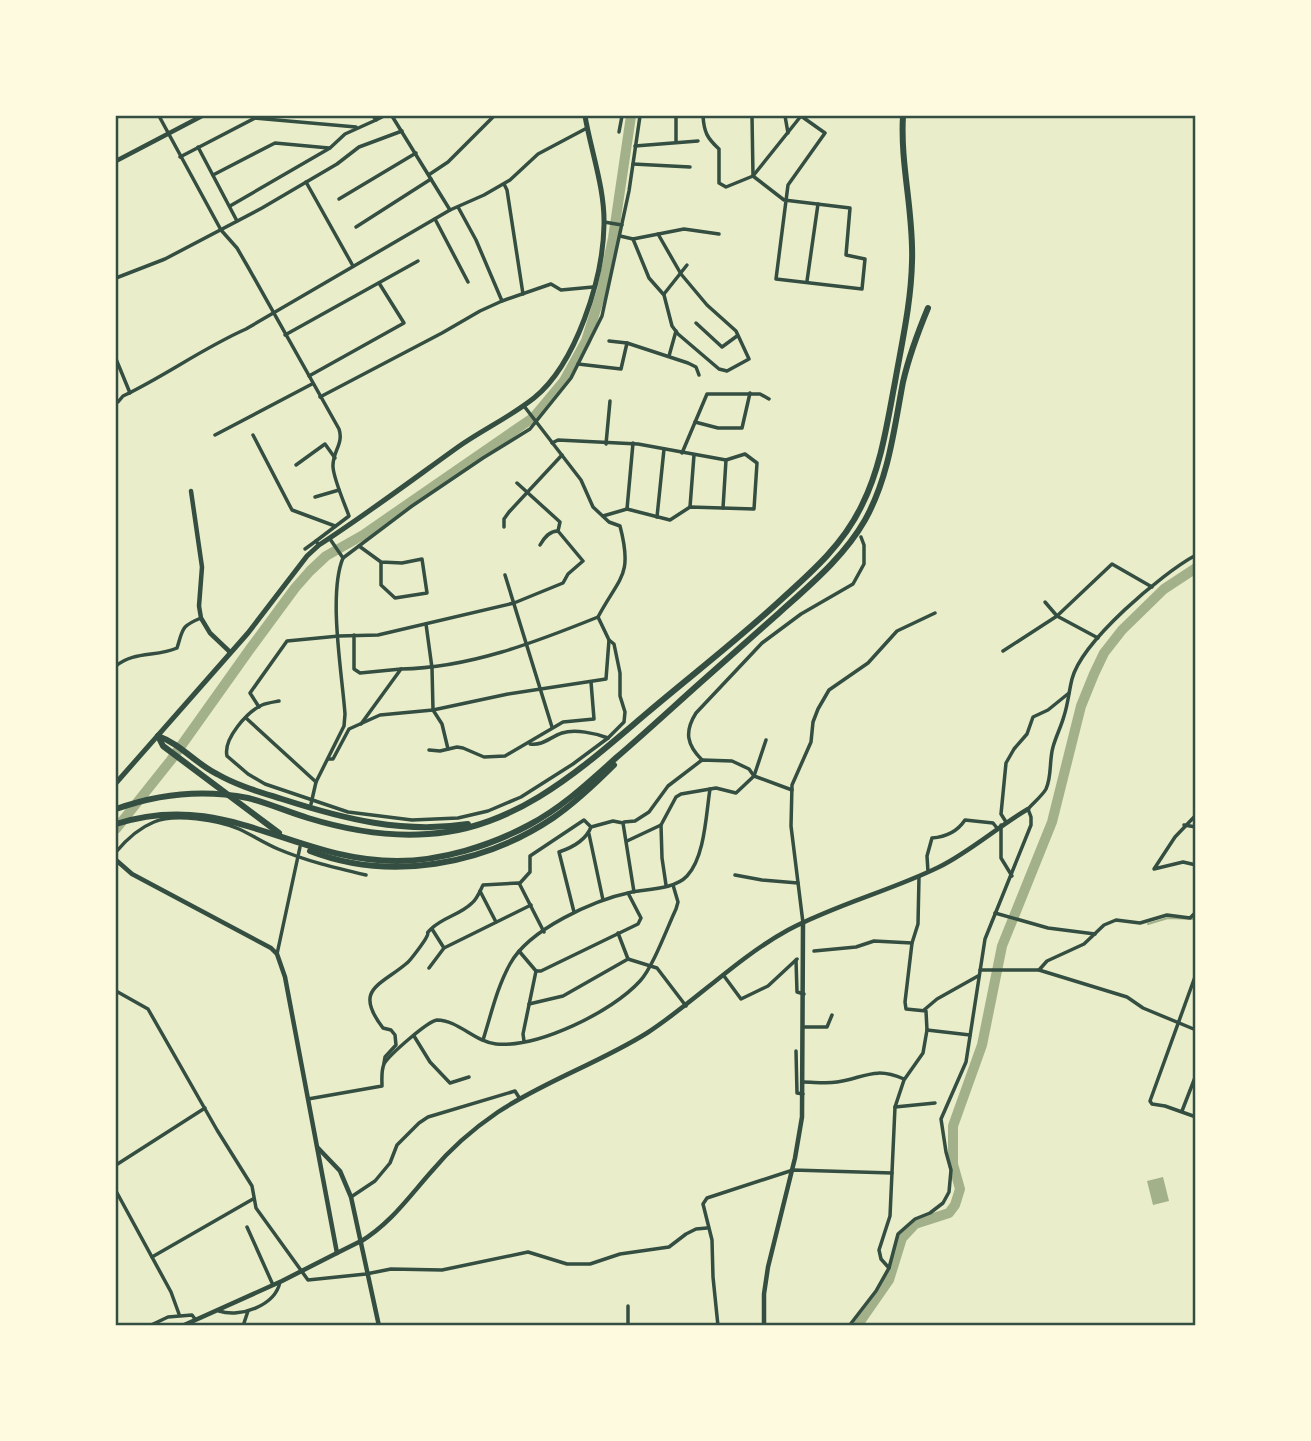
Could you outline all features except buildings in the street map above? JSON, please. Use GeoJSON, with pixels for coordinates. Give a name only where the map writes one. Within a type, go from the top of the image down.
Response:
{"type":"FeatureCollection","features":[{"type":"Feature","properties":{"kind":"highway"},"geometry":{"type":"LineString","coordinates":[[116,809],[160,796],[219,795],[259,801],[346,828],[399,834],[445,832],[501,817],[544,795],[583,766],[745,633],[837,544],[863,504],[883,445],[905,329],[912,272],[912,242],[903,156],[903,116]]}},
{"type":"Feature","properties":{"kind":"highway"},"geometry":{"type":"LineString","coordinates":[[116,824],[152,815],[184,813],[226,819],[318,849],[361,859],[417,860],[458,852],[510,834],[555,810],[593,780],[809,586],[846,548],[872,507],[891,447],[907,367],[928,308]]}},
{"type":"Feature","properties":{"kind":"highway"},"geometry":{"type":"LineString","coordinates":[[158,736],[163,746],[274,830],[313,852],[343,861],[376,866],[426,865],[486,851],[511,842],[547,822],[585,793],[681,701]]}},
{"type":"Feature","properties":{"kind":"highway"},"geometry":{"type":"LineString","coordinates":[[158,736],[169,739],[214,773],[240,785],[326,814],[370,824],[409,828],[451,827],[501,817]]}},
{"type":"Feature","properties":{"kind":"main road"},"geometry":{"type":"LineString","coordinates":[[116,783],[248,633],[317,543],[330,538],[473,436],[524,406],[552,379],[583,322],[593,287],[604,222],[585,116]]}},
{"type":"Feature","properties":{"kind":"street"},"geometry":{"type":"LineString","coordinates":[[159,116],[221,229],[237,248],[342,436],[333,467],[349,516],[317,543],[305,549]]}},
{"type":"Feature","properties":{"kind":"street"},"geometry":{"type":"LineString","coordinates":[[116,161],[195,117],[202,116]]}},
{"type":"Feature","properties":{"kind":"street"},"geometry":{"type":"LineString","coordinates":[[180,157],[259,116]]}},
{"type":"Feature","properties":{"kind":"street"},"geometry":{"type":"LineString","coordinates":[[230,205],[330,148],[345,134],[374,118],[384,116]]}},
{"type":"Feature","properties":{"kind":"street"},"geometry":{"type":"LineString","coordinates":[[392,116],[450,210]]}},
{"type":"Feature","properties":{"kind":"street"},"geometry":{"type":"LineString","coordinates":[[356,227],[449,162],[494,116]]}},
{"type":"Feature","properties":{"kind":"street"},"geometry":{"type":"LineString","coordinates":[[619,132],[622,116]]}},
{"type":"Feature","properties":{"kind":"street"},"geometry":{"type":"LineString","coordinates":[[311,802],[316,782],[344,726],[335,593],[338,570],[343,558],[412,506],[536,423],[571,379],[602,316],[620,236],[640,116]]}},
{"type":"Feature","properties":{"kind":"street"},"geometry":{"type":"LineString","coordinates":[[676,142],[677,116]]}},
{"type":"Feature","properties":{"kind":"street"},"geometry":{"type":"LineString","coordinates":[[703,116],[707,139],[719,149],[719,183],[722,187],[753,176],[801,116],[825,133],[788,186],[784,200],[776,279],[862,289],[865,259],[846,255],[850,208],[784,200],[753,176]]}},
{"type":"Feature","properties":{"kind":"street"},"geometry":{"type":"LineString","coordinates":[[752,116],[753,176]]}},
{"type":"Feature","properties":{"kind":"street"},"geometry":{"type":"LineString","coordinates":[[785,116],[788,133]]}},
{"type":"Feature","properties":{"kind":"street"},"geometry":{"type":"LineString","coordinates":[[254,118],[359,128]]}},
{"type":"Feature","properties":{"kind":"street"},"geometry":{"type":"LineString","coordinates":[[118,402],[450,210],[504,184],[538,154],[587,128]]}},
{"type":"Feature","properties":{"kind":"street"},"geometry":{"type":"LineString","coordinates":[[116,278],[165,259],[306,182],[359,147],[402,131]]}},
{"type":"Feature","properties":{"kind":"street"},"geometry":{"type":"LineString","coordinates":[[635,146],[698,141]]}},
{"type":"Feature","properties":{"kind":"street"},"geometry":{"type":"LineString","coordinates":[[213,175],[275,143],[330,148]]}},
{"type":"Feature","properties":{"kind":"street"},"geometry":{"type":"LineString","coordinates":[[198,147],[237,221]]}},
{"type":"Feature","properties":{"kind":"street"},"geometry":{"type":"LineString","coordinates":[[339,199],[416,153]]}},
{"type":"Feature","properties":{"kind":"street"},"geometry":{"type":"LineString","coordinates":[[633,164],[690,167]]}},
{"type":"Feature","properties":{"kind":"street"},"geometry":{"type":"LineString","coordinates":[[306,182],[353,266]]}},
{"type":"Feature","properties":{"kind":"street"},"geometry":{"type":"LineString","coordinates":[[504,184],[523,294]]}},
{"type":"Feature","properties":{"kind":"street"},"geometry":{"type":"LineString","coordinates":[[807,281],[818,204]]}},
{"type":"Feature","properties":{"kind":"street"},"geometry":{"type":"LineString","coordinates":[[457,207],[476,240],[502,300]]}},
{"type":"Feature","properties":{"kind":"street"},"geometry":{"type":"LineString","coordinates":[[435,219],[468,282]]}},
{"type":"Feature","properties":{"kind":"street"},"geometry":{"type":"LineString","coordinates":[[604,222],[622,225]]}},
{"type":"Feature","properties":{"kind":"street"},"geometry":{"type":"LineString","coordinates":[[620,236],[633,239],[695,229],[719,234]]}},
{"type":"Feature","properties":{"kind":"street"},"geometry":{"type":"LineString","coordinates":[[633,239],[649,278],[664,294],[672,326],[676,331],[719,369],[727,371],[749,359],[737,335],[726,321],[707,305],[681,274],[679,266],[659,234]]}},
{"type":"Feature","properties":{"kind":"street"},"geometry":{"type":"LineString","coordinates":[[285,335],[418,261]]}},
{"type":"Feature","properties":{"kind":"street"},"geometry":{"type":"LineString","coordinates":[[664,294],[687,265]]}},
{"type":"Feature","properties":{"kind":"street"},"geometry":{"type":"LineString","coordinates":[[309,376],[404,323],[379,283]]}},
{"type":"Feature","properties":{"kind":"street"},"geometry":{"type":"LineString","coordinates":[[320,397],[502,300],[551,284],[561,290],[593,287]]}},
{"type":"Feature","properties":{"kind":"street"},"geometry":{"type":"LineString","coordinates":[[696,323],[722,347],[737,335]]}},
{"type":"Feature","properties":{"kind":"street"},"geometry":{"type":"LineString","coordinates":[[669,356],[676,331]]}},
{"type":"Feature","properties":{"kind":"street"},"geometry":{"type":"LineString","coordinates":[[609,341],[628,343],[669,356],[696,367],[699,375]]}},
{"type":"Feature","properties":{"kind":"street"},"geometry":{"type":"LineString","coordinates":[[578,364],[621,369],[628,343]]}},
{"type":"Feature","properties":{"kind":"street"},"geometry":{"type":"LineString","coordinates":[[116,359],[130,393]]}},
{"type":"Feature","properties":{"kind":"street"},"geometry":{"type":"LineString","coordinates":[[215,435],[313,383]]}},
{"type":"Feature","properties":{"kind":"street"},"geometry":{"type":"LineString","coordinates":[[695,422],[718,429],[742,428],[750,393]]}},
{"type":"Feature","properties":{"kind":"street"},"geometry":{"type":"LineString","coordinates":[[682,453],[707,394],[750,393],[769,398]]}},
{"type":"Feature","properties":{"kind":"street"},"geometry":{"type":"LineString","coordinates":[[606,444],[610,401]]}},
{"type":"Feature","properties":{"kind":"street"},"geometry":{"type":"LineString","coordinates":[[354,635],[354,669],[360,673],[432,668],[527,644],[598,617],[621,582],[626,558],[620,526],[609,522],[593,507],[581,480],[524,406]]}},
{"type":"Feature","properties":{"kind":"street"},"geometry":{"type":"LineString","coordinates":[[253,435],[292,510],[336,526]]}},
{"type":"Feature","properties":{"kind":"street"},"geometry":{"type":"LineString","coordinates":[[552,443],[558,440],[633,443],[726,460],[745,454],[757,463],[754,509],[690,507],[670,520],[627,509],[603,516]]}},
{"type":"Feature","properties":{"kind":"street"},"geometry":{"type":"LineString","coordinates":[[627,509],[633,443]]}},
{"type":"Feature","properties":{"kind":"street"},"geometry":{"type":"LineString","coordinates":[[296,465],[325,444],[335,458]]}},
{"type":"Feature","properties":{"kind":"street"},"geometry":{"type":"LineString","coordinates":[[657,517],[664,449]]}},
{"type":"Feature","properties":{"kind":"street"},"geometry":{"type":"LineString","coordinates":[[503,527],[509,512],[562,455]]}},
{"type":"Feature","properties":{"kind":"street"},"geometry":{"type":"LineString","coordinates":[[690,507],[694,455]]}},
{"type":"Feature","properties":{"kind":"street"},"geometry":{"type":"LineString","coordinates":[[723,508],[726,460]]}},
{"type":"Feature","properties":{"kind":"street"},"geometry":{"type":"LineString","coordinates":[[517,483],[560,522],[558,531]]}},
{"type":"Feature","properties":{"kind":"street"},"geometry":{"type":"LineString","coordinates":[[314,497],[340,489]]}},
{"type":"Feature","properties":{"kind":"street"},"geometry":{"type":"LineString","coordinates":[[191,491],[202,567],[199,606],[201,618],[210,633],[230,652]]}},
{"type":"Feature","properties":{"kind":"street"},"geometry":{"type":"LineString","coordinates":[[540,545],[553,531],[558,531]]}},
{"type":"Feature","properties":{"kind":"street"},"geometry":{"type":"LineString","coordinates":[[259,707],[250,693],[287,641],[378,635],[514,603],[563,583],[568,574],[583,561],[558,531]]}},
{"type":"Feature","properties":{"kind":"street"},"geometry":{"type":"LineString","coordinates":[[702,760],[689,743],[687,733],[696,713],[762,643],[801,614],[853,584],[864,564],[861,537]]}},
{"type":"Feature","properties":{"kind":"street"},"geometry":{"type":"LineString","coordinates":[[330,538],[343,558]]}},
{"type":"Feature","properties":{"kind":"street"},"geometry":{"type":"LineString","coordinates":[[359,545],[381,562],[402,563],[422,559],[427,593],[395,598],[381,585],[381,562]]}},
{"type":"Feature","properties":{"kind":"street"},"geometry":{"type":"LineString","coordinates":[[182,1325],[273,1285],[359,1242],[396,1214],[437,1165],[467,1135],[520,1099],[643,1035],[686,1006],[779,935],[839,906],[944,865],[1028,809],[1044,792],[1049,779],[1052,748],[1064,718],[1072,678],[1079,662],[1133,602],[1195,555]]}},
{"type":"Feature","properties":{"kind":"street"},"geometry":{"type":"LineString","coordinates":[[1003,651],[1057,616],[1112,564],[1152,587]]}},
{"type":"Feature","properties":{"kind":"street"},"geometry":{"type":"LineString","coordinates":[[505,575],[552,727]]}},
{"type":"Feature","properties":{"kind":"street"},"geometry":{"type":"LineString","coordinates":[[1045,603],[1057,616],[1098,638]]}},
{"type":"Feature","properties":{"kind":"street"},"geometry":{"type":"LineString","coordinates":[[764,1325],[764,1294],[768,1267],[793,1170],[801,1127],[803,1094],[803,923],[791,826],[792,785],[811,742],[813,722],[818,709],[829,690],[868,663],[897,631],[935,613]]}},
{"type":"Feature","properties":{"kind":"street"},"geometry":{"type":"LineString","coordinates":[[279,701],[259,707],[246,718],[227,746],[227,756],[265,784],[311,802],[375,817],[412,820],[458,818],[488,811],[521,797],[573,764],[608,738],[624,722],[625,712],[620,696],[616,651],[598,617]]}},
{"type":"Feature","properties":{"kind":"street"},"geometry":{"type":"LineString","coordinates":[[116,666],[129,657],[169,652],[177,648],[181,631],[187,624],[201,618]]}},
{"type":"Feature","properties":{"kind":"street"},"geometry":{"type":"LineString","coordinates":[[426,624],[432,668],[433,710],[442,724],[448,749]]}},
{"type":"Feature","properties":{"kind":"street"},"geometry":{"type":"LineString","coordinates":[[328,759],[334,759],[349,729],[380,715],[433,710],[508,694],[606,679],[609,640]]}},
{"type":"Feature","properties":{"kind":"street"},"geometry":{"type":"LineString","coordinates":[[360,724],[401,669]]}},
{"type":"Feature","properties":{"kind":"street"},"geometry":{"type":"LineString","coordinates":[[429,750],[463,748],[484,757],[495,758],[505,756],[563,722],[594,719],[592,682]]}},
{"type":"Feature","properties":{"kind":"street"},"geometry":{"type":"LineString","coordinates":[[1012,876],[1001,858],[1001,814],[1006,763],[1027,734],[1034,717],[1048,710],[1070,691]]}},
{"type":"Feature","properties":{"kind":"street"},"geometry":{"type":"LineString","coordinates":[[246,718],[316,782]]}},
{"type":"Feature","properties":{"kind":"street"},"geometry":{"type":"LineString","coordinates":[[529,743],[542,744],[566,732],[608,738]]}},
{"type":"Feature","properties":{"kind":"street"},"geometry":{"type":"LineString","coordinates":[[666,886],[661,825],[676,797],[716,788],[736,793],[754,776],[766,740]]}},
{"type":"Feature","properties":{"kind":"street"},"geometry":{"type":"LineString","coordinates":[[591,827],[613,821],[635,821],[649,812],[668,786],[702,760],[732,761],[748,769],[754,776],[792,790]]}},
{"type":"Feature","properties":{"kind":"street"},"geometry":{"type":"LineString","coordinates":[[483,1040],[503,977],[519,951],[574,913],[628,893],[666,886],[686,878],[696,861],[710,789]]}},
{"type":"Feature","properties":{"kind":"street"},"geometry":{"type":"LineString","coordinates":[[849,1325],[876,1291],[889,1268],[898,1234],[915,1219],[930,1213],[943,1203],[949,1192],[951,1170],[941,1119],[966,1062],[985,939],[1031,825],[1028,809]]}},
{"type":"Feature","properties":{"kind":"street"},"geometry":{"type":"LineString","coordinates":[[1195,815],[1184,825],[1154,869],[1183,862],[1195,865]]}},
{"type":"Feature","properties":{"kind":"street"},"geometry":{"type":"LineString","coordinates":[[116,852],[135,832],[151,822],[162,819],[212,821],[239,829],[260,841],[326,866],[366,875]]}},
{"type":"Feature","properties":{"kind":"street"},"geometry":{"type":"LineString","coordinates":[[308,1099],[382,1086],[385,1058],[396,1045],[395,1035],[391,1030],[383,1028],[371,1012],[369,1004],[373,989],[409,962],[431,929],[443,918],[474,902],[484,885],[519,883],[530,872],[530,856],[584,820],[591,827]]}},
{"type":"Feature","properties":{"kind":"street"},"geometry":{"type":"LineString","coordinates":[[928,872],[932,838],[959,829],[965,820],[1001,825]]}},
{"type":"Feature","properties":{"kind":"street"},"geometry":{"type":"LineString","coordinates":[[624,822],[634,892]]}},
{"type":"Feature","properties":{"kind":"street"},"geometry":{"type":"LineString","coordinates":[[627,841],[661,825]]}},
{"type":"Feature","properties":{"kind":"street"},"geometry":{"type":"LineString","coordinates":[[1184,825],[1195,827]]}},
{"type":"Feature","properties":{"kind":"street"},"geometry":{"type":"LineString","coordinates":[[591,827],[589,834],[604,901]]}},
{"type":"Feature","properties":{"kind":"street"},"geometry":{"type":"LineString","coordinates":[[574,913],[559,852],[573,847],[589,834]]}},
{"type":"Feature","properties":{"kind":"street"},"geometry":{"type":"LineString","coordinates":[[277,954],[300,847]]}},
{"type":"Feature","properties":{"kind":"street"},"geometry":{"type":"LineString","coordinates":[[116,860],[132,874],[271,948],[277,954],[285,977],[337,1253]]}},
{"type":"Feature","properties":{"kind":"street"},"geometry":{"type":"LineString","coordinates":[[735,875],[798,883]]}},
{"type":"Feature","properties":{"kind":"street"},"geometry":{"type":"LineString","coordinates":[[889,1268],[881,1259],[880,1250],[890,1216],[894,1107],[904,1080],[923,1053],[927,1030],[927,1013],[906,1009],[905,1002],[912,943],[918,924],[919,876]]}},
{"type":"Feature","properties":{"kind":"street"},"geometry":{"type":"LineString","coordinates":[[519,883],[544,932]]}},
{"type":"Feature","properties":{"kind":"street"},"geometry":{"type":"LineString","coordinates":[[384,1065],[430,1021],[439,1020],[483,1040],[500,1044],[559,1033],[604,1010],[641,980],[676,909],[678,902],[673,884]]}},
{"type":"Feature","properties":{"kind":"street"},"geometry":{"type":"LineString","coordinates":[[480,891],[496,922]]}},
{"type":"Feature","properties":{"kind":"street"},"geometry":{"type":"LineString","coordinates":[[536,971],[565,961],[638,924],[640,918],[628,893]]}},
{"type":"Feature","properties":{"kind":"street"},"geometry":{"type":"LineString","coordinates":[[429,968],[444,948],[531,905]]}},
{"type":"Feature","properties":{"kind":"street"},"geometry":{"type":"LineString","coordinates":[[1039,970],[1047,961],[1084,944],[1104,925],[1116,920],[1140,923],[1167,915],[1190,918],[1195,912]]}},
{"type":"Feature","properties":{"kind":"street"},"geometry":{"type":"LineString","coordinates":[[995,913],[1048,928],[1095,934]]}},
{"type":"Feature","properties":{"kind":"street"},"geometry":{"type":"LineString","coordinates":[[431,929],[444,948]]}},
{"type":"Feature","properties":{"kind":"street"},"geometry":{"type":"LineString","coordinates":[[618,933],[628,959]]}},
{"type":"Feature","properties":{"kind":"street"},"geometry":{"type":"LineString","coordinates":[[814,951],[856,947],[874,941],[912,943]]}},
{"type":"Feature","properties":{"kind":"street"},"geometry":{"type":"LineString","coordinates":[[519,951],[536,971]]}},
{"type":"Feature","properties":{"kind":"street"},"geometry":{"type":"LineString","coordinates":[[529,1004],[563,996],[628,959],[657,968],[686,1006]]}},
{"type":"Feature","properties":{"kind":"street"},"geometry":{"type":"LineString","coordinates":[[723,976],[741,999],[768,986],[796,960],[797,992],[804,994]]}},
{"type":"Feature","properties":{"kind":"street"},"geometry":{"type":"LineString","coordinates":[[979,970],[1039,970],[1127,997],[1143,1009],[1195,1030]]}},
{"type":"Feature","properties":{"kind":"street"},"geometry":{"type":"LineString","coordinates":[[524,1041],[523,1034],[536,971]]}},
{"type":"Feature","properties":{"kind":"street"},"geometry":{"type":"LineString","coordinates":[[1195,974],[1150,1101],[1152,1104],[1195,1117]]}},
{"type":"Feature","properties":{"kind":"street"},"geometry":{"type":"LineString","coordinates":[[923,1011],[937,999],[978,976]]}},
{"type":"Feature","properties":{"kind":"street"},"geometry":{"type":"LineString","coordinates":[[116,991],[148,1009],[169,1049],[252,1186],[256,1208],[308,1280],[391,1269],[442,1270],[528,1252],[567,1264],[590,1264],[620,1254],[669,1247],[685,1234],[707,1227]]}},
{"type":"Feature","properties":{"kind":"street"},"geometry":{"type":"LineString","coordinates":[[804,1027],[827,1027],[832,1015]]}},
{"type":"Feature","properties":{"kind":"street"},"geometry":{"type":"LineString","coordinates":[[927,1030],[970,1035]]}},
{"type":"Feature","properties":{"kind":"street"},"geometry":{"type":"LineString","coordinates":[[414,1036],[430,1062],[450,1083],[469,1077]]}},
{"type":"Feature","properties":{"kind":"street"},"geometry":{"type":"LineString","coordinates":[[796,1051],[797,1093],[803,1094]]}},
{"type":"Feature","properties":{"kind":"street"},"geometry":{"type":"LineString","coordinates":[[803,1082],[838,1082],[866,1073],[886,1074],[904,1080]]}},
{"type":"Feature","properties":{"kind":"street"},"geometry":{"type":"LineString","coordinates":[[1182,1111],[1195,1075]]}},
{"type":"Feature","properties":{"kind":"street"},"geometry":{"type":"LineString","coordinates":[[351,1197],[375,1181],[390,1163],[397,1145],[419,1122],[514,1091],[520,1099]]}},
{"type":"Feature","properties":{"kind":"street"},"geometry":{"type":"LineString","coordinates":[[894,1107],[935,1103]]}},
{"type":"Feature","properties":{"kind":"street"},"geometry":{"type":"LineString","coordinates":[[116,1165],[206,1108]]}},
{"type":"Feature","properties":{"kind":"street"},"geometry":{"type":"LineString","coordinates":[[317,1147],[340,1171],[351,1197],[379,1325]]}},
{"type":"Feature","properties":{"kind":"street"},"geometry":{"type":"LineString","coordinates":[[718,1325],[712,1240],[703,1204],[707,1198],[793,1170],[892,1173]]}},
{"type":"Feature","properties":{"kind":"street"},"geometry":{"type":"LineString","coordinates":[[116,1191],[171,1292],[179,1314]]}},
{"type":"Feature","properties":{"kind":"street"},"geometry":{"type":"LineString","coordinates":[[152,1257],[254,1199]]}},
{"type":"Feature","properties":{"kind":"street"},"geometry":{"type":"LineString","coordinates":[[247,1227],[273,1285]]}},
{"type":"Feature","properties":{"kind":"street"},"geometry":{"type":"LineString","coordinates":[[216,1310],[249,1311],[275,1294],[279,1282]]}},
{"type":"Feature","properties":{"kind":"street"},"geometry":{"type":"LineString","coordinates":[[628,1306],[628,1325]]}},
{"type":"Feature","properties":{"kind":"street"},"geometry":{"type":"LineString","coordinates":[[243,1325],[249,1311]]}},
{"type":"Feature","properties":{"kind":"street"},"geometry":{"type":"LineString","coordinates":[[149,1325],[179,1314],[191,1315],[195,1319]]}},
{"type":"Feature","properties":{"kind":"shaded area"},"geometry":{"type":"Polygon","coordinates":[[[1163,1177],[1169,1201],[1153,1205],[1147,1181],[1163,1177]]]}},
{"type":"Feature","properties":{"kind":"waterway"},"geometry":{"type":"LineString","coordinates":[[116,829],[171,760],[250,649],[310,571],[326,556],[363,535],[534,417],[564,381],[586,341],[602,290],[613,238],[631,116]]}},
{"type":"Feature","properties":{"kind":"waterway"},"geometry":{"type":"LineString","coordinates":[[857,1326],[889,1280],[902,1238],[915,1224],[949,1213],[955,1205],[960,1189],[953,1164],[953,1126],[982,1045],[1002,946],[1052,822],[1081,706],[1094,674],[1104,653],[1122,630],[1164,589],[1196,568]]}},
{"type":"Feature","properties":{"kind":"waterway"},"geometry":{"type":"LineString","coordinates":[[1148,924],[1168,918],[1196,919]]}}]}
